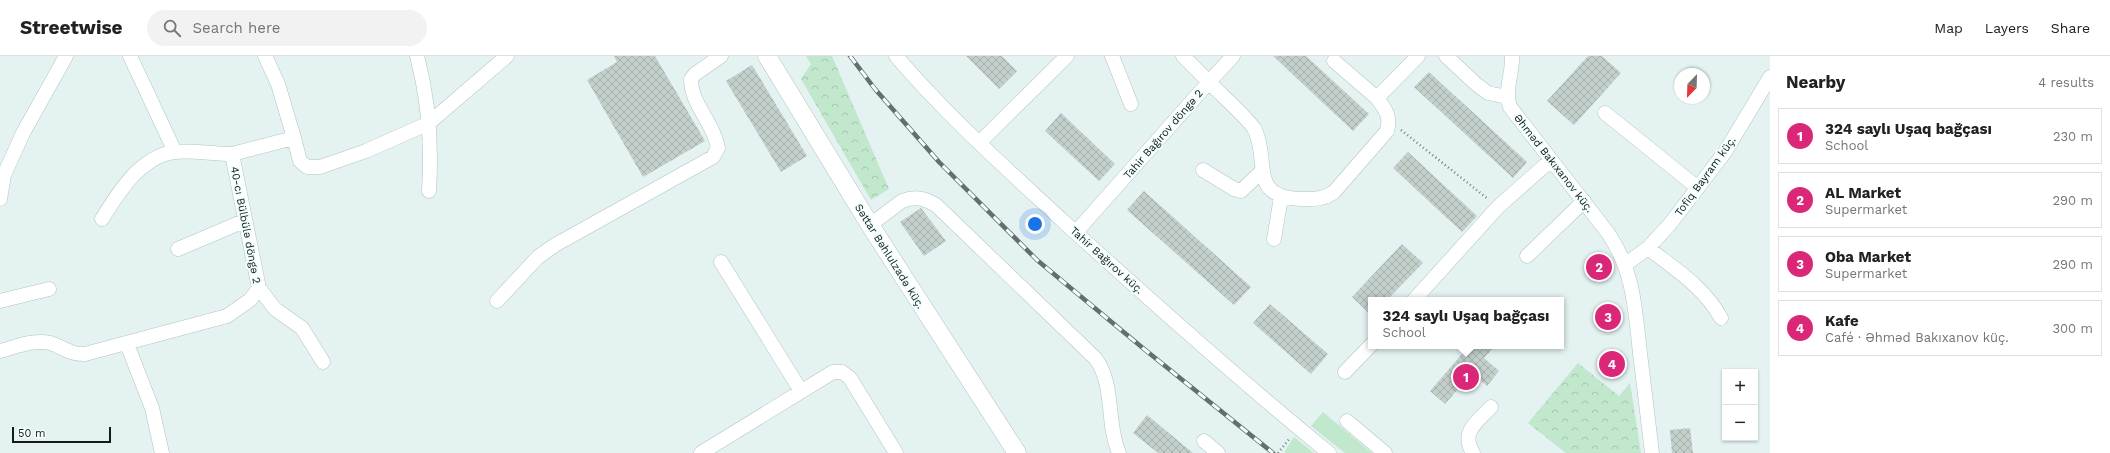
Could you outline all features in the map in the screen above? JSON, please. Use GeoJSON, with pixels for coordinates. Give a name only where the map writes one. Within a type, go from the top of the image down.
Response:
{"type":"FeatureCollection","features":[{"type":"Feature","properties":{"kind":"main road","name":"Səttar Bəhlulzadə küç."},"geometry":{"type":"LineString","coordinates":[[767,56],[870,225],[1017,453]]}},
{"type":"Feature","properties":{"kind":"street"},"geometry":{"type":"LineString","coordinates":[[0,199],[4,175],[23,133],[66,56]]}},
{"type":"Feature","properties":{"kind":"street"},"geometry":{"type":"LineString","coordinates":[[130,56],[175,152]]}},
{"type":"Feature","properties":{"kind":"street"},"geometry":{"type":"LineString","coordinates":[[265,56],[278,84],[300,161],[307,167],[320,167],[366,151],[429,123],[507,56]]}},
{"type":"Feature","properties":{"kind":"street"},"geometry":{"type":"LineString","coordinates":[[417,56],[424,81],[429,123],[431,153],[429,191]]}},
{"type":"Feature","properties":{"kind":"street"},"geometry":{"type":"LineString","coordinates":[[497,301],[538,257],[555,244],[713,157],[718,148],[717,139],[691,90],[690,79],[721,56]]}},
{"type":"Feature","properties":{"kind":"street","name":"Tahir Bağırov küç."},"geometry":{"type":"LineString","coordinates":[[896,56],[979,143],[1076,232],[1213,357],[1329,453]]}},
{"type":"Feature","properties":{"kind":"street"},"geometry":{"type":"LineString","coordinates":[[979,143],[1067,56]]}},
{"type":"Feature","properties":{"kind":"street"},"geometry":{"type":"LineString","coordinates":[[1112,56],[1131,104]]}},
{"type":"Feature","properties":{"kind":"street"},"geometry":{"type":"LineString","coordinates":[[1183,56],[1209,82],[1233,56]]}},
{"type":"Feature","properties":{"kind":"street"},"geometry":{"type":"LineString","coordinates":[[1377,98],[1418,56]]}},
{"type":"Feature","properties":{"kind":"street"},"geometry":{"type":"LineString","coordinates":[[1446,56],[1488,93],[1506,97],[1512,56]]}},
{"type":"Feature","properties":{"kind":"street"},"geometry":{"type":"LineString","coordinates":[[1274,239],[1281,197],[1316,200],[1327,198],[1380,141],[1387,131],[1390,121],[1387,112],[1377,98],[1334,61]]}},
{"type":"Feature","properties":{"kind":"street","name":"Tofiq Bayram küç."},"geometry":{"type":"LineString","coordinates":[[1626,264],[1660,237],[1698,188],[1725,152],[1770,77]]}},
{"type":"Feature","properties":{"kind":"street","name":"Tahir Bağırov döngə 2"},"geometry":{"type":"LineString","coordinates":[[1076,232],[1209,82],[1255,129],[1263,163],[1262,172],[1264,182],[1281,197]]}},
{"type":"Feature","properties":{"kind":"street","name":"Əhməd Bakıxanov küç."},"geometry":{"type":"LineString","coordinates":[[1506,97],[1518,118],[1584,201],[1618,248],[1626,264],[1633,295],[1652,453]]}},
{"type":"Feature","properties":{"kind":"street"},"geometry":{"type":"LineString","coordinates":[[1605,113],[1698,188]]}},
{"type":"Feature","properties":{"kind":"street","name":"40-cı Bülbülə döngə 2"},"geometry":{"type":"LineString","coordinates":[[0,351],[40,341],[49,343],[77,355],[127,344],[227,316],[250,300],[259,288],[244,221],[232,154],[294,138]]}},
{"type":"Feature","properties":{"kind":"street"},"geometry":{"type":"LineString","coordinates":[[102,219],[121,188],[140,170],[165,154],[175,152],[232,154]]}},
{"type":"Feature","properties":{"kind":"street"},"geometry":{"type":"LineString","coordinates":[[1417,297],[1498,208],[1551,160]]}},
{"type":"Feature","properties":{"kind":"street"},"geometry":{"type":"LineString","coordinates":[[1203,170],[1234,189],[1241,191],[1262,172]]}},
{"type":"Feature","properties":{"kind":"street"},"geometry":{"type":"LineString","coordinates":[[870,225],[902,201],[908,199],[925,199],[936,205],[1096,359],[1104,373],[1114,442],[1119,453]]}},
{"type":"Feature","properties":{"kind":"street"},"geometry":{"type":"LineString","coordinates":[[1527,256],[1584,201]]}},
{"type":"Feature","properties":{"kind":"street"},"geometry":{"type":"LineString","coordinates":[[178,249],[244,221]]}},
{"type":"Feature","properties":{"kind":"street"},"geometry":{"type":"LineString","coordinates":[[1648,248],[1698,287],[1708,297],[1721,318]]}},
{"type":"Feature","properties":{"kind":"street"},"geometry":{"type":"LineString","coordinates":[[721,262],[801,391]]}},
{"type":"Feature","properties":{"kind":"street"},"geometry":{"type":"LineString","coordinates":[[259,288],[275,309],[302,328],[323,362]]}},
{"type":"Feature","properties":{"kind":"street"},"geometry":{"type":"LineString","coordinates":[[0,301],[49,289]]}},
{"type":"Feature","properties":{"kind":"street"},"geometry":{"type":"LineString","coordinates":[[127,344],[152,408],[162,453]]}},
{"type":"Feature","properties":{"kind":"street"},"geometry":{"type":"LineString","coordinates":[[1345,372],[1368,348]]}},
{"type":"Feature","properties":{"kind":"street"},"geometry":{"type":"LineString","coordinates":[[701,453],[833,372],[842,372],[850,378],[896,453]]}},
{"type":"Feature","properties":{"kind":"street"},"geometry":{"type":"LineString","coordinates":[[1473,453],[1468,445],[1467,438],[1470,430],[1491,407]]}},
{"type":"Feature","properties":{"kind":"street"},"geometry":{"type":"LineString","coordinates":[[1347,421],[1385,453]]}},
{"type":"Feature","properties":{"kind":"street"},"geometry":{"type":"LineString","coordinates":[[1204,441],[1218,453]]}},
{"type":"Feature","properties":{"kind":"path"},"geometry":{"type":"LineString","coordinates":[[1390,121],[1498,208]]}},
{"type":"Feature","properties":{"kind":"path"},"geometry":{"type":"LineString","coordinates":[[1278,453],[1298,428]]}},
{"type":"Feature","properties":{"kind":"green space"},"geometry":{"type":"Polygon","coordinates":[[[806,56],[832,56],[889,189],[871,200],[801,79],[811,64],[806,56]]]}},
{"type":"Feature","properties":{"kind":"green space"},"geometry":{"type":"Polygon","coordinates":[[[1578,363],[1619,396],[1630,383],[1641,453],[1566,453],[1528,423],[1578,363]]]}},
{"type":"Feature","properties":{"kind":"green space"},"geometry":{"type":"Polygon","coordinates":[[[1323,412],[1372,453],[1345,453],[1311,426],[1323,412]]]}},
{"type":"Feature","properties":{"kind":"green space"},"geometry":{"type":"Polygon","coordinates":[[[1294,437],[1314,453],[1284,452],[1294,437]]]}},
{"type":"Feature","properties":{"kind":"building"},"geometry":{"type":"Polygon","coordinates":[[[614,56],[655,56],[705,141],[643,177],[587,80],[617,62],[614,56]]]}},
{"type":"Feature","properties":{"kind":"building"},"geometry":{"type":"Polygon","coordinates":[[[966,56],[1002,56],[1017,71],[999,89],[966,56]]]}},
{"type":"Feature","properties":{"kind":"building"},"geometry":{"type":"Polygon","coordinates":[[[1273,56],[1306,56],[1369,114],[1353,131],[1273,56]]]}},
{"type":"Feature","properties":{"kind":"building"},"geometry":{"type":"Polygon","coordinates":[[[1588,56],[1602,56],[1621,73],[1574,125],[1547,101],[1588,56]]]}},
{"type":"Feature","properties":{"kind":"building"},"geometry":{"type":"Polygon","coordinates":[[[752,65],[807,156],[781,172],[726,81],[752,65]]]}},
{"type":"Feature","properties":{"kind":"building"},"geometry":{"type":"Polygon","coordinates":[[[1429,72],[1527,162],[1513,178],[1414,87],[1429,72]]]}},
{"type":"Feature","properties":{"kind":"building"},"geometry":{"type":"Polygon","coordinates":[[[1061,113],[1115,164],[1099,181],[1045,131],[1061,113]]]}},
{"type":"Feature","properties":{"kind":"building"},"geometry":{"type":"Polygon","coordinates":[[[1408,152],[1477,216],[1462,232],[1393,168],[1408,152]]]}},
{"type":"Feature","properties":{"kind":"building"},"geometry":{"type":"Polygon","coordinates":[[[1144,191],[1251,287],[1234,305],[1127,210],[1144,191]]]}},
{"type":"Feature","properties":{"kind":"building"},"geometry":{"type":"Polygon","coordinates":[[[921,208],[946,241],[924,256],[900,222],[921,208]]]}},
{"type":"Feature","properties":{"kind":"building"},"geometry":{"type":"Polygon","coordinates":[[[1402,244],[1423,263],[1390,297],[1368,297],[1368,312],[1352,297],[1402,244]]]}},
{"type":"Feature","properties":{"kind":"building"},"geometry":{"type":"Polygon","coordinates":[[[1270,304],[1328,354],[1311,374],[1253,323],[1270,304]]]}},
{"type":"Feature","properties":{"kind":"building"},"geometry":{"type":"Polygon","coordinates":[[[1466,349],[1492,349],[1484,358],[1499,371],[1487,386],[1472,373],[1445,404],[1430,391],[1466,349]]]}},
{"type":"Feature","properties":{"kind":"building"},"geometry":{"type":"Polygon","coordinates":[[[1147,415],[1193,453],[1158,453],[1133,433],[1147,415]]]}},
{"type":"Feature","properties":{"kind":"building"},"geometry":{"type":"Polygon","coordinates":[[[1690,428],[1693,453],[1672,453],[1670,430],[1690,428]]]}},
{"type":"Feature","properties":{"kind":"railway"},"geometry":{"type":"LineString","coordinates":[[850,56],[875,89],[939,162],[1037,260],[1273,453]]}},
{"type":"Feature","properties":{"kind":"place","name":"AL Market"},"geometry":{"type":"Point","coordinates":[1599,267]}},
{"type":"Feature","properties":{"kind":"place","name":"Oba Market"},"geometry":{"type":"Point","coordinates":[1608,317]}},
{"type":"Feature","properties":{"kind":"place","name":"Kafe"},"geometry":{"type":"Point","coordinates":[1612,364]}},
{"type":"Feature","properties":{"kind":"place","name":"324 saylı Uşaq bağçası"},"geometry":{"type":"Point","coordinates":[1466,377]}}]}
